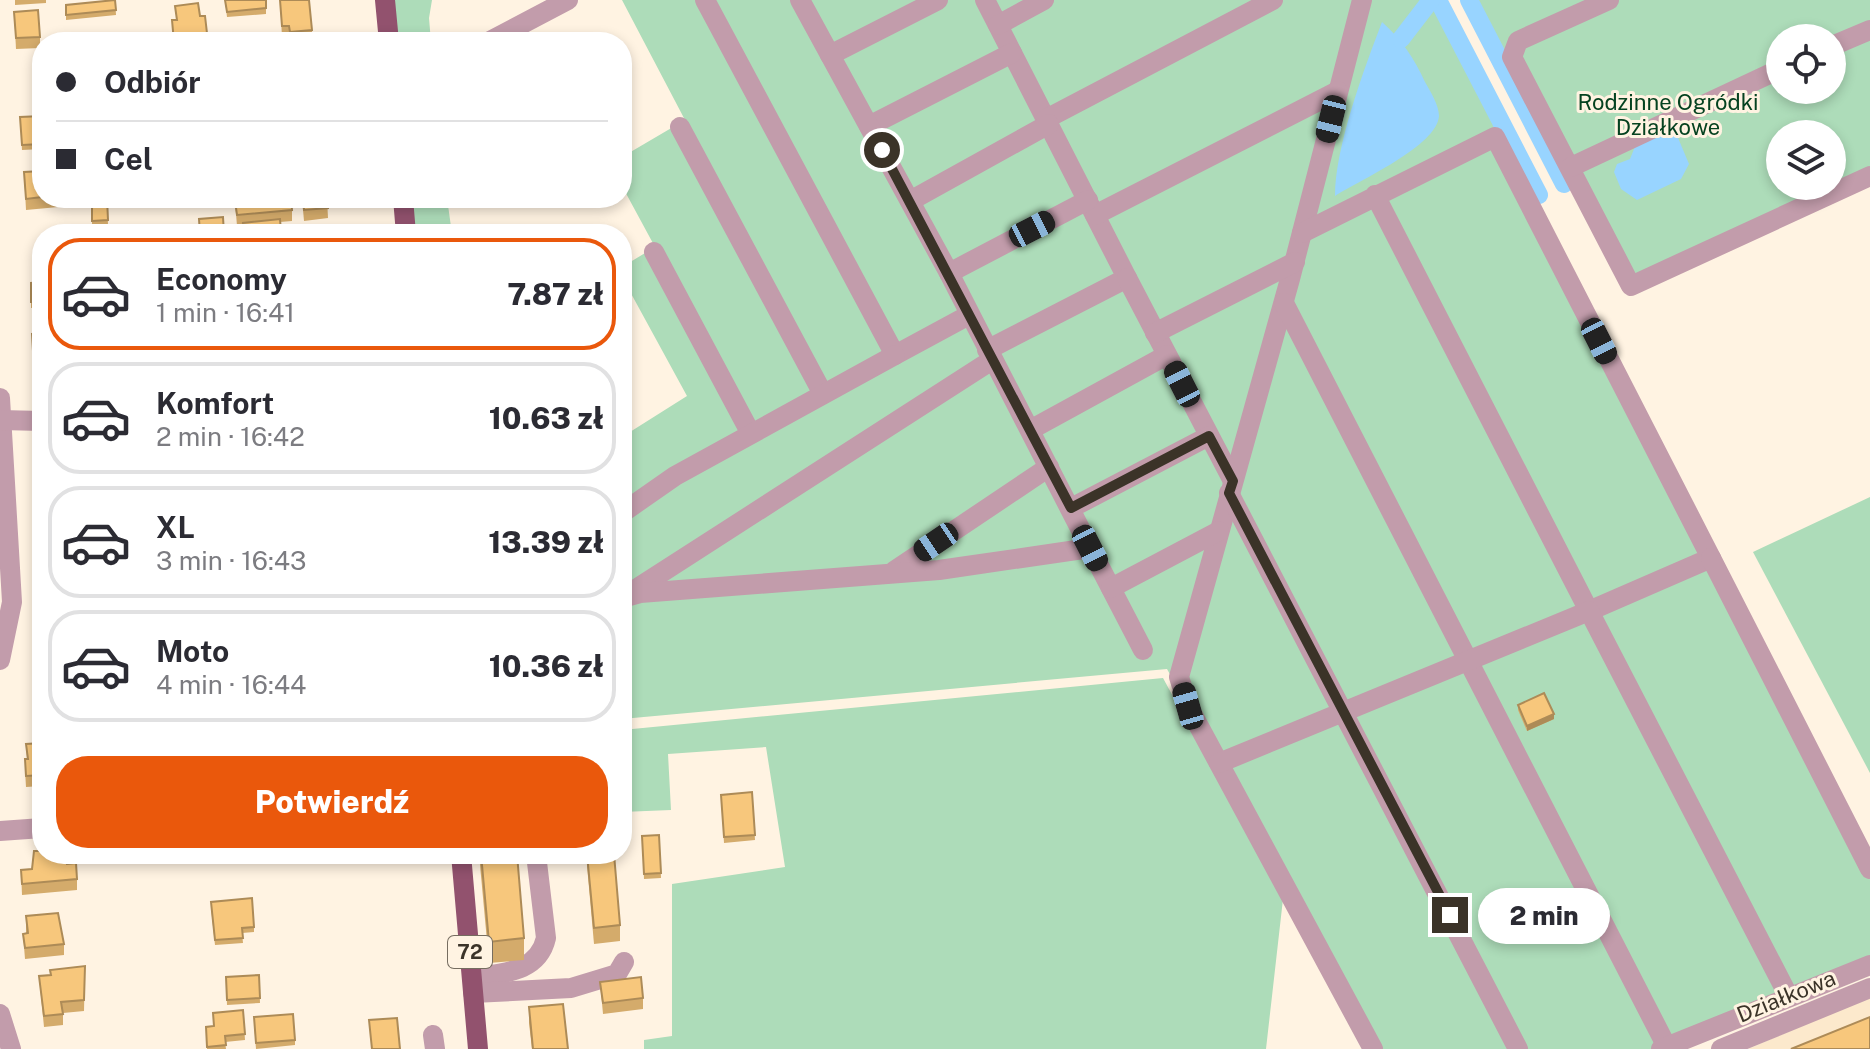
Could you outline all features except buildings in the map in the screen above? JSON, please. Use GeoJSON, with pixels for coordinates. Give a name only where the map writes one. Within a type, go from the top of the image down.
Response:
{"type":"FeatureCollection","features":[{"type":"Feature","properties":{"kind":"main road"},"geometry":{"type":"LineString","coordinates":[[385,0],[388,32]]}},
{"type":"Feature","properties":{"kind":"main road","name":"72"},"geometry":{"type":"LineString","coordinates":[[462,864],[478,1049]]}},
{"type":"Feature","properties":{"kind":"street"},"geometry":{"type":"LineString","coordinates":[[506,32],[568,0]]}},
{"type":"Feature","properties":{"kind":"street"},"geometry":{"type":"LineString","coordinates":[[705,0],[895,355]]}},
{"type":"Feature","properties":{"kind":"street"},"geometry":{"type":"LineString","coordinates":[[800,0],[949,273],[1143,650]]}},
{"type":"Feature","properties":{"kind":"street"},"geometry":{"type":"LineString","coordinates":[[830,55],[938,0]]}},
{"type":"Feature","properties":{"kind":"street"},"geometry":{"type":"LineString","coordinates":[[985,0],[1518,1049]]}},
{"type":"Feature","properties":{"kind":"street"},"geometry":{"type":"LineString","coordinates":[[998,25],[1044,0]]}},
{"type":"Feature","properties":{"kind":"street"},"geometry":{"type":"LineString","coordinates":[[910,201],[1273,0]]}},
{"type":"Feature","properties":{"kind":"street"},"geometry":{"type":"LineString","coordinates":[[1362,0],[1284,303],[1179,677],[1188,706],[1373,1049]]}},
{"type":"Feature","properties":{"kind":"street"},"geometry":{"type":"LineString","coordinates":[[1609,0],[1518,41],[1512,57],[1631,286],[1870,176]]}},
{"type":"Feature","properties":{"kind":"street"},"geometry":{"type":"LineString","coordinates":[[1846,40],[1870,30]]}},
{"type":"Feature","properties":{"kind":"street"},"geometry":{"type":"LineString","coordinates":[[869,126],[1012,53]]}},
{"type":"Feature","properties":{"kind":"street"},"geometry":{"type":"LineString","coordinates":[[1571,167],[1766,76]]}},
{"type":"Feature","properties":{"kind":"street"},"geometry":{"type":"LineString","coordinates":[[949,273],[1338,91]]}},
{"type":"Feature","properties":{"kind":"street"},"geometry":{"type":"LineString","coordinates":[[680,127],[823,394]]}},
{"type":"Feature","properties":{"kind":"street"},"geometry":{"type":"LineString","coordinates":[[1302,233],[1495,137],[1870,869]]}},
{"type":"Feature","properties":{"kind":"street"},"geometry":{"type":"LineString","coordinates":[[1375,195],[1789,997]]}},
{"type":"Feature","properties":{"kind":"street"},"geometry":{"type":"LineString","coordinates":[[654,252],[750,432]]}},
{"type":"Feature","properties":{"kind":"street"},"geometry":{"type":"LineString","coordinates":[[1155,333],[1295,262]]}},
{"type":"Feature","properties":{"kind":"street"},"geometry":{"type":"LineString","coordinates":[[632,591],[990,355],[1127,278]]}},
{"type":"Feature","properties":{"kind":"street"},"geometry":{"type":"LineString","coordinates":[[1284,303],[1665,1048],[1870,965]]}},
{"type":"Feature","properties":{"kind":"street"},"geometry":{"type":"LineString","coordinates":[[632,506],[675,476],[750,432],[969,315]]}},
{"type":"Feature","properties":{"kind":"street"},"geometry":{"type":"LineString","coordinates":[[1030,430],[1167,355]]}},
{"type":"Feature","properties":{"kind":"street"},"geometry":{"type":"LineString","coordinates":[[0,398],[12,602],[0,660]]}},
{"type":"Feature","properties":{"kind":"street"},"geometry":{"type":"LineString","coordinates":[[1,420],[32,421]]}},
{"type":"Feature","properties":{"kind":"street"},"geometry":{"type":"LineString","coordinates":[[1071,508],[1209,436]]}},
{"type":"Feature","properties":{"kind":"street"},"geometry":{"type":"LineString","coordinates":[[894,571],[1049,467]]}},
{"type":"Feature","properties":{"kind":"street"},"geometry":{"type":"LineString","coordinates":[[1111,588],[1219,531]]}},
{"type":"Feature","properties":{"kind":"street"},"geometry":{"type":"LineString","coordinates":[[632,597],[894,571],[939,570],[1090,548]]}},
{"type":"Feature","properties":{"kind":"street"},"geometry":{"type":"LineString","coordinates":[[1219,763],[1711,558]]}},
{"type":"Feature","properties":{"kind":"street"},"geometry":{"type":"LineString","coordinates":[[0,831],[32,829]]}},
{"type":"Feature","properties":{"kind":"street"},"geometry":{"type":"LineString","coordinates":[[473,985],[525,967],[543,952],[546,938],[537,864]]}},
{"type":"Feature","properties":{"kind":"street"},"geometry":{"type":"LineString","coordinates":[[473,985],[571,988],[617,974],[624,962]]}},
{"type":"Feature","properties":{"kind":"street","name":"Działkowa"},"geometry":{"type":"LineString","coordinates":[[1721,1049],[1870,988]]}},
{"type":"Feature","properties":{"kind":"street"},"geometry":{"type":"LineString","coordinates":[[0,1014],[11,1049]]}},
{"type":"Feature","properties":{"kind":"shaded area"},"geometry":{"type":"Polygon","coordinates":[[[1870,997],[1870,1049],[1748,1049],[1870,997]]]}},
{"type":"Feature","properties":{"kind":"green space"},"geometry":{"type":"Polygon","coordinates":[[[393,0],[432,0],[430,32],[395,32],[393,0]]]}},
{"type":"Feature","properties":{"kind":"green space"},"geometry":{"type":"Polygon","coordinates":[[[622,0],[1431,0],[1870,861],[1870,971],[1679,1049],[1380,1049],[1167,669],[632,718],[632,431],[687,396],[632,295],[632,261],[655,247],[632,204],[632,151],[685,120],[622,0]]]}},
{"type":"Feature","properties":{"kind":"green space","name":"Rodzinne Ogródki Działkowe"},"geometry":{"type":"Polygon","coordinates":[[[1478,0],[1870,0],[1870,180],[1846,191],[1846,120],[1766,120],[1766,200],[1827,200],[1629,291],[1478,0]]]}},
{"type":"Feature","properties":{"kind":"green space"},"geometry":{"type":"Polygon","coordinates":[[[410,208],[448,208],[451,224],[412,224],[410,208]]]}},
{"type":"Feature","properties":{"kind":"green space"},"geometry":{"type":"Polygon","coordinates":[[[1870,497],[1870,773],[1753,552],[1870,497]]]}},
{"type":"Feature","properties":{"kind":"green space"},"geometry":{"type":"Polygon","coordinates":[[[1163,678],[1283,899],[1266,1049],[644,1049],[644,1040],[672,1036],[672,884],[785,867],[766,747],[668,754],[671,810],[632,812],[632,729],[1163,678]]]}},
{"type":"Feature","properties":{"kind":"water"},"geometry":{"type":"Polygon","coordinates":[[[1382,22],[1412,57],[1434,98],[1439,116],[1435,127],[1412,150],[1335,196],[1345,132],[1382,22]]]}},
{"type":"Feature","properties":{"kind":"water"},"geometry":{"type":"Polygon","coordinates":[[[1667,127],[1676,133],[1689,164],[1681,179],[1637,200],[1621,189],[1614,172],[1617,164],[1630,159],[1636,144],[1667,127]]]}},
{"type":"Feature","properties":{"kind":"waterway"},"geometry":{"type":"LineString","coordinates":[[1401,39],[1431,0]]}},
{"type":"Feature","properties":{"kind":"waterway"},"geometry":{"type":"LineString","coordinates":[[1438,0],[1539,195]]}},
{"type":"Feature","properties":{"kind":"waterway"},"geometry":{"type":"LineString","coordinates":[[1469,0],[1564,184]]}},
{"type":"Feature","properties":{"kind":"route"},"geometry":{"type":"LineString","coordinates":[[882,150],[1071,508],[1209,436],[1233,481],[1229,493],[1450,915]]}}]}
